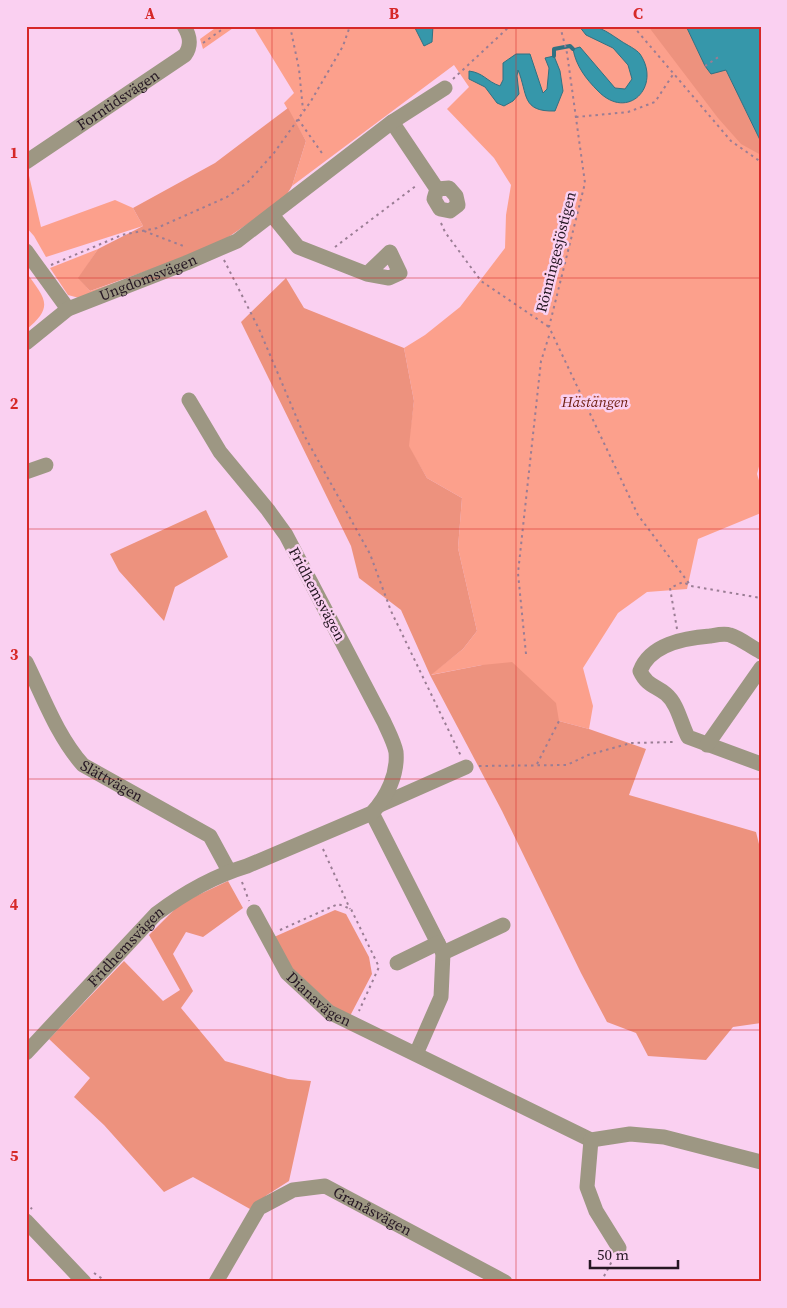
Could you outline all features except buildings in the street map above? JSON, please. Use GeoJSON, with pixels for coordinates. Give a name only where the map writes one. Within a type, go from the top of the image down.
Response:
{"type":"FeatureCollection","features":[{"type":"Feature","properties":{"kind":"street"},"geometry":{"type":"LineString","coordinates":[[184,26],[190,40],[189,49]]}},
{"type":"Feature","properties":{"kind":"street","name":"Forntidsvägen"},"geometry":{"type":"LineString","coordinates":[[27,160],[185,55],[189,49]]}},
{"type":"Feature","properties":{"kind":"street","name":"Ungdomsvägen"},"geometry":{"type":"LineString","coordinates":[[26,343],[68,309],[203,256],[237,240],[392,122],[445,88]]}},
{"type":"Feature","properties":{"kind":"street"},"geometry":{"type":"LineString","coordinates":[[392,122],[433,182],[449,188],[456,196],[458,205],[450,211],[440,209]]}},
{"type":"Feature","properties":{"kind":"street"},"geometry":{"type":"LineString","coordinates":[[272,214],[298,247],[367,274]]}},
{"type":"Feature","properties":{"kind":"street"},"geometry":{"type":"LineString","coordinates":[[26,251],[68,309]]}},
{"type":"Feature","properties":{"kind":"street","name":"Fridhemsvägen"},"geometry":{"type":"LineString","coordinates":[[189,400],[220,452],[286,535],[384,722],[396,751],[394,778],[376,809]]}},
{"type":"Feature","properties":{"kind":"street"},"geometry":{"type":"LineString","coordinates":[[26,472],[46,465]]}},
{"type":"Feature","properties":{"kind":"street"},"geometry":{"type":"LineString","coordinates":[[760,762],[688,737],[674,706],[666,694],[653,687],[643,678],[640,671],[644,662],[652,654],[688,638],[728,634],[761,652]]}},
{"type":"Feature","properties":{"kind":"street","name":"Slättvägen"},"geometry":{"type":"LineString","coordinates":[[26,662],[64,738],[83,765],[210,836],[229,871]]}},
{"type":"Feature","properties":{"kind":"street"},"geometry":{"type":"LineString","coordinates":[[707,745],[761,668]]}},
{"type":"Feature","properties":{"kind":"street","name":"Fridhemsvägen"},"geometry":{"type":"LineString","coordinates":[[26,1053],[156,914],[188,891],[229,871],[247,866],[317,836],[466,767]]}},
{"type":"Feature","properties":{"kind":"street"},"geometry":{"type":"LineString","coordinates":[[376,809],[441,948],[441,998],[416,1054]]}},
{"type":"Feature","properties":{"kind":"street","name":"Dianavägen"},"geometry":{"type":"LineString","coordinates":[[254,912],[286,973],[329,1012],[592,1140]]}},
{"type":"Feature","properties":{"kind":"street"},"geometry":{"type":"LineString","coordinates":[[397,963],[503,925]]}},
{"type":"Feature","properties":{"kind":"street"},"geometry":{"type":"LineString","coordinates":[[619,1248],[596,1212],[587,1187],[592,1140],[630,1134],[664,1138],[761,1162]]}},
{"type":"Feature","properties":{"kind":"street","name":"Granåsvägen"},"geometry":{"type":"LineString","coordinates":[[216,1282],[259,1208],[293,1190],[325,1186],[505,1282]]}},
{"type":"Feature","properties":{"kind":"street"},"geometry":{"type":"LineString","coordinates":[[26,1221],[84,1282]]}},
{"type":"Feature","properties":{"kind":"path"},"geometry":{"type":"LineString","coordinates":[[189,49],[201,44],[227,26]]}},
{"type":"Feature","properties":{"kind":"path"},"geometry":{"type":"LineString","coordinates":[[290,26],[300,69],[303,112]]}},
{"type":"Feature","properties":{"kind":"path"},"geometry":{"type":"LineString","coordinates":[[39,271],[122,236],[157,228],[227,197],[248,182],[274,153],[298,120],[343,46],[350,26]]}},
{"type":"Feature","properties":{"kind":"path"},"geometry":{"type":"LineString","coordinates":[[445,88],[455,76],[510,26]]}},
{"type":"Feature","properties":{"kind":"path","name":"Rönningesjöstigen"},"geometry":{"type":"LineString","coordinates":[[560,26],[567,54],[585,183],[548,327],[638,515],[690,586]]}},
{"type":"Feature","properties":{"kind":"path"},"geometry":{"type":"LineString","coordinates":[[634,26],[731,140],[761,162]]}},
{"type":"Feature","properties":{"kind":"path"},"geometry":{"type":"LineString","coordinates":[[706,66],[720,56]]}},
{"type":"Feature","properties":{"kind":"path"},"geometry":{"type":"LineString","coordinates":[[576,118],[628,112],[655,102],[674,73]]}},
{"type":"Feature","properties":{"kind":"path"},"geometry":{"type":"LineString","coordinates":[[298,120],[333,168]]}},
{"type":"Feature","properties":{"kind":"path"},"geometry":{"type":"LineString","coordinates":[[327,259],[335,246],[433,182]]}},
{"type":"Feature","properties":{"kind":"path"},"geometry":{"type":"LineString","coordinates":[[440,209],[438,214],[445,232],[481,281],[548,327]]}},
{"type":"Feature","properties":{"kind":"path"},"geometry":{"type":"LineString","coordinates":[[144,232],[177,243],[203,256]]}},
{"type":"Feature","properties":{"kind":"path"},"geometry":{"type":"LineString","coordinates":[[219,249],[259,329],[304,435],[370,554],[391,611],[466,767],[537,764],[567,765],[588,755],[631,743],[676,742]]}},
{"type":"Feature","properties":{"kind":"path"},"geometry":{"type":"LineString","coordinates":[[526,654],[518,573],[541,361],[551,332]]}},
{"type":"Feature","properties":{"kind":"path"},"geometry":{"type":"LineString","coordinates":[[679,641],[670,588],[683,582],[690,586],[761,598]]}},
{"type":"Feature","properties":{"kind":"path"},"geometry":{"type":"LineString","coordinates":[[537,764],[559,721]]}},
{"type":"Feature","properties":{"kind":"path"},"geometry":{"type":"LineString","coordinates":[[317,836],[379,967],[353,1023]]}},
{"type":"Feature","properties":{"kind":"path"},"geometry":{"type":"LineString","coordinates":[[247,866],[242,883],[254,912]]}},
{"type":"Feature","properties":{"kind":"path"},"geometry":{"type":"LineString","coordinates":[[267,936],[338,904],[351,909]]}},
{"type":"Feature","properties":{"kind":"path"},"geometry":{"type":"LineString","coordinates":[[601,1282],[619,1248]]}},
{"type":"Feature","properties":{"kind":"green space"},"geometry":{"type":"Polygon","coordinates":[[[218,26],[236,26],[203,49],[200,39],[218,26]]]}},
{"type":"Feature","properties":{"kind":"green space","name":"Hästängen"},"geometry":{"type":"Polygon","coordinates":[[[253,26],[686,26],[696,47],[726,70],[761,142],[761,459],[757,474],[761,487],[761,513],[698,539],[687,589],[647,592],[618,613],[583,668],[593,706],[589,729],[559,721],[482,665],[430,675],[463,649],[477,631],[458,548],[462,498],[427,478],[408,446],[414,401],[404,348],[425,335],[460,307],[505,248],[506,215],[511,185],[494,158],[447,109],[469,87],[454,65],[292,186],[306,141],[284,103],[294,93],[253,26]]]}},
{"type":"Feature","properties":{"kind":"green space"},"geometry":{"type":"Polygon","coordinates":[[[27,167],[41,227],[115,200],[133,208],[143,226],[46,257],[34,236],[26,227],[27,167]]]}},
{"type":"Feature","properties":{"kind":"green space"},"geometry":{"type":"Polygon","coordinates":[[[98,249],[79,278],[90,291],[192,257],[79,298],[68,295],[50,268],[98,249]]]}},
{"type":"Feature","properties":{"kind":"green space"},"geometry":{"type":"Polygon","coordinates":[[[26,272],[42,296],[44,308],[41,315],[26,330],[26,272]]]}},
{"type":"Feature","properties":{"kind":"shaded area"},"geometry":{"type":"Polygon","coordinates":[[[648,26],[686,26],[705,66],[726,70],[761,142],[761,155],[741,144],[718,118],[648,26]]]}},
{"type":"Feature","properties":{"kind":"shaded area"},"geometry":{"type":"Polygon","coordinates":[[[288,108],[306,141],[292,186],[284,199],[208,249],[90,291],[78,278],[98,249],[143,226],[133,208],[215,163],[288,108]]]}},
{"type":"Feature","properties":{"kind":"shaded area"},"geometry":{"type":"Polygon","coordinates":[[[286,278],[304,308],[404,348],[414,401],[409,446],[427,478],[462,498],[458,548],[477,631],[463,649],[431,675],[482,665],[512,662],[556,703],[559,721],[589,729],[646,749],[629,795],[756,832],[761,852],[761,1023],[733,1027],[706,1060],[648,1056],[636,1033],[607,1022],[502,811],[430,675],[401,610],[359,578],[351,546],[241,322],[286,278]]]}},
{"type":"Feature","properties":{"kind":"shaded area"},"geometry":{"type":"Polygon","coordinates":[[[206,510],[228,557],[175,587],[164,621],[119,571],[110,554],[206,510]]]}},
{"type":"Feature","properties":{"kind":"shaded area"},"geometry":{"type":"Polygon","coordinates":[[[228,881],[243,908],[203,937],[186,932],[173,954],[193,991],[181,1008],[225,1061],[288,1079],[311,1081],[289,1181],[250,1209],[193,1177],[164,1192],[104,1125],[74,1097],[90,1078],[49,1039],[124,961],[163,1001],[180,990],[149,935],[181,903],[228,881]]]}},
{"type":"Feature","properties":{"kind":"shaded area"},"geometry":{"type":"Polygon","coordinates":[[[335,910],[346,914],[369,957],[372,974],[350,1016],[334,1007],[292,968],[274,937],[335,910]]]}},
{"type":"Feature","properties":{"kind":"water"},"geometry":{"type":"Polygon","coordinates":[[[414,26],[433,26],[432,42],[424,46],[414,26]]]}},
{"type":"Feature","properties":{"kind":"water"},"geometry":{"type":"Polygon","coordinates":[[[579,26],[601,29],[640,54],[646,66],[647,78],[644,88],[638,96],[630,101],[620,103],[609,100],[589,82],[579,67],[573,49],[580,47],[615,88],[625,89],[632,79],[628,65],[613,48],[586,35],[579,26]]]}},
{"type":"Feature","properties":{"kind":"water"},"geometry":{"type":"Polygon","coordinates":[[[686,26],[761,26],[761,142],[726,70],[711,74],[705,66],[686,26]]]}},
{"type":"Feature","properties":{"kind":"water"},"geometry":{"type":"Polygon","coordinates":[[[516,54],[530,54],[543,93],[547,89],[549,68],[545,58],[554,56],[560,71],[563,91],[555,111],[544,111],[531,105],[525,94],[518,70],[519,94],[513,101],[504,106],[497,103],[485,87],[469,79],[469,71],[478,73],[500,86],[503,80],[503,63],[516,54]]]}},
{"type":"Feature","properties":{"kind":"waterway"},"geometry":{"type":"LineString","coordinates":[[554,56],[554,49],[570,46],[573,49]]}}]}
